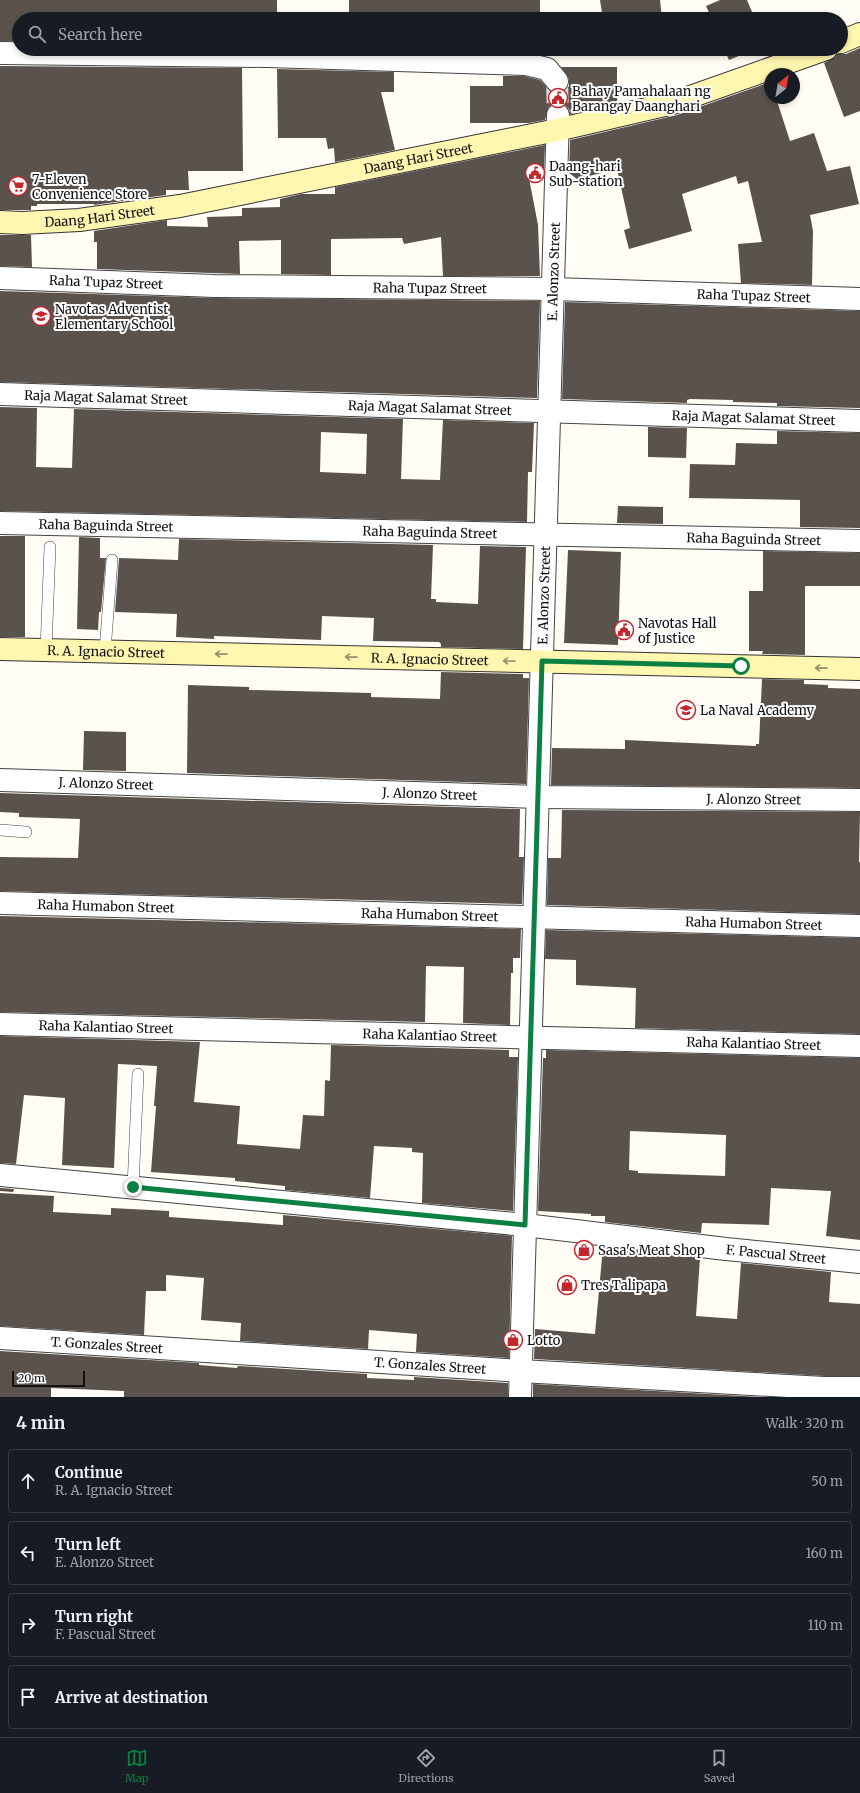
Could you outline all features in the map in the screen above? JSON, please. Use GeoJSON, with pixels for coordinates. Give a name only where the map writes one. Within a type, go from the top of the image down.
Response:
{"type":"FeatureCollection","features":[{"type":"Feature","properties":{"kind":"street"},"geometry":{"type":"LineString","coordinates":[[848,39],[860,34]]}},
{"type":"Feature","properties":{"kind":"street"},"geometry":{"type":"LineString","coordinates":[[0,53],[12,53]]}},
{"type":"Feature","properties":{"kind":"street"},"geometry":{"type":"LineString","coordinates":[[267,56],[526,64],[547,69],[558,81]]}},
{"type":"Feature","properties":{"kind":"street","name":"Daang Hari Street"},"geometry":{"type":"LineString","coordinates":[[0,222],[22,223],[79,220],[180,206],[558,123],[673,103],[806,56]]}},
{"type":"Feature","properties":{"kind":"street","name":"E. Alonzo Street"},"geometry":{"type":"LineString","coordinates":[[520,1397],[558,123]]}},
{"type":"Feature","properties":{"kind":"street","name":"Raha Tupaz Street"},"geometry":{"type":"LineString","coordinates":[[0,278],[216,286],[552,289],[860,299]]}},
{"type":"Feature","properties":{"kind":"street","name":"Raja Magat Salamat Street"},"geometry":{"type":"LineString","coordinates":[[0,394],[549,413],[860,421]]}},
{"type":"Feature","properties":{"kind":"street","name":"Raha Baguinda Street"},"geometry":{"type":"LineString","coordinates":[[0,523],[860,540]]}},
{"type":"Feature","properties":{"kind":"street","name":"R. A. Ignacio Street"},"geometry":{"type":"LineString","coordinates":[[0,649],[860,669]]}},
{"type":"Feature","properties":{"kind":"street","name":"J. Alonzo Street"},"geometry":{"type":"LineString","coordinates":[[0,780],[538,797],[860,800]]}},
{"type":"Feature","properties":{"kind":"street","name":"Raha Humabon Street"},"geometry":{"type":"LineString","coordinates":[[0,903],[860,926]]}},
{"type":"Feature","properties":{"kind":"street","name":"Raha Kalantiao Street"},"geometry":{"type":"LineString","coordinates":[[0,1024],[860,1046]]}},
{"type":"Feature","properties":{"kind":"street","name":"F. Pascual Street"},"geometry":{"type":"LineString","coordinates":[[0,1175],[525,1225],[726,1249],[860,1262]]}},
{"type":"Feature","properties":{"kind":"street","name":"T. Gonzales Street"},"geometry":{"type":"LineString","coordinates":[[0,1338],[521,1371],[824,1388],[860,1388]]}},
{"type":"Feature","properties":{"kind":"lane"},"geometry":{"type":"LineString","coordinates":[[46,650],[50,547]]}},
{"type":"Feature","properties":{"kind":"lane"},"geometry":{"type":"LineString","coordinates":[[105,652],[112,560]]}},
{"type":"Feature","properties":{"kind":"lane"},"geometry":{"type":"LineString","coordinates":[[0,830],[26,832]]}},
{"type":"Feature","properties":{"kind":"lane"},"geometry":{"type":"LineString","coordinates":[[133,1187],[138,1074]]}},
{"type":"Feature","properties":{"kind":"building"},"geometry":{"type":"Polygon","coordinates":[[[0,0],[277,0],[277,12],[12,12],[12,41],[0,41],[0,0]]]}},
{"type":"Feature","properties":{"kind":"building"},"geometry":{"type":"Polygon","coordinates":[[[349,0],[540,0],[540,12],[349,12],[349,0]]]}},
{"type":"Feature","properties":{"kind":"building"},"geometry":{"type":"Polygon","coordinates":[[[600,0],[660,0],[661,12],[602,12],[600,0]]]}},
{"type":"Feature","properties":{"kind":"building"},"geometry":{"type":"Polygon","coordinates":[[[720,0],[747,0],[752,12],[709,12],[706,6],[720,0]]]}},
{"type":"Feature","properties":{"kind":"building"},"geometry":{"type":"Polygon","coordinates":[[[860,48],[860,111],[844,117],[824,63],[836,56],[848,56],[848,53],[860,48]]]}},
{"type":"Feature","properties":{"kind":"building"},"geometry":{"type":"Polygon","coordinates":[[[727,56],[739,56],[729,60],[727,56]]]}},
{"type":"Feature","properties":{"kind":"building"},"geometry":{"type":"Polygon","coordinates":[[[0,66],[242,68],[243,171],[188,171],[189,190],[166,190],[166,195],[94,205],[37,204],[37,206],[31,206],[31,210],[0,210],[0,66]]]}},
{"type":"Feature","properties":{"kind":"building"},"geometry":{"type":"Polygon","coordinates":[[[561,67],[617,67],[617,103],[570,114],[569,109],[565,105],[558,103],[552,104],[548,108],[545,120],[529,123],[470,123],[470,86],[503,86],[503,76],[524,76],[540,80],[552,93],[560,93],[565,91],[569,86],[569,79],[561,67]]]}},
{"type":"Feature","properties":{"kind":"building"},"geometry":{"type":"Polygon","coordinates":[[[277,69],[394,72],[394,92],[381,92],[395,150],[335,162],[334,148],[328,149],[326,138],[278,138],[277,69]]]}},
{"type":"Feature","properties":{"kind":"building"},"geometry":{"type":"Polygon","coordinates":[[[764,84],[764,104],[778,104],[790,141],[814,133],[827,171],[850,166],[859,204],[810,215],[813,231],[812,285],[741,283],[738,244],[762,242],[748,181],[738,184],[736,176],[682,194],[692,231],[629,249],[624,230],[630,228],[617,169],[577,179],[569,173],[570,140],[677,115],[764,84]]]}},
{"type":"Feature","properties":{"kind":"building"},"geometry":{"type":"Polygon","coordinates":[[[545,145],[544,169],[528,173],[538,225],[540,276],[443,276],[441,237],[404,244],[402,238],[331,239],[331,275],[281,274],[281,240],[239,241],[240,274],[97,269],[97,242],[94,242],[94,231],[167,220],[167,226],[208,227],[207,217],[242,216],[242,208],[280,207],[280,199],[301,194],[335,194],[335,187],[545,145]]]}},
{"type":"Feature","properties":{"kind":"building"},"geometry":{"type":"Polygon","coordinates":[[[0,235],[31,235],[32,267],[0,266],[0,235]]]}},
{"type":"Feature","properties":{"kind":"building"},"geometry":{"type":"Polygon","coordinates":[[[0,291],[215,298],[540,301],[537,398],[0,382],[0,291]]]}},
{"type":"Feature","properties":{"kind":"building"},"geometry":{"type":"Polygon","coordinates":[[[565,302],[860,311],[860,408],[777,406],[777,403],[733,402],[733,400],[690,399],[687,400],[687,403],[562,399],[565,302]]]}},
{"type":"Feature","properties":{"kind":"building"},"geometry":{"type":"Polygon","coordinates":[[[0,407],[37,408],[36,467],[72,468],[74,409],[403,419],[401,479],[440,480],[443,420],[534,423],[532,472],[528,472],[527,522],[0,511],[0,407]],[[321,432],[320,472],[366,474],[367,434],[321,432]]]}},
{"type":"Feature","properties":{"kind":"building"},"geometry":{"type":"Polygon","coordinates":[[[648,427],[687,428],[686,458],[648,457],[648,427]]]}},
{"type":"Feature","properties":{"kind":"building"},"geometry":{"type":"Polygon","coordinates":[[[777,431],[860,433],[860,528],[800,527],[800,500],[689,498],[690,464],[735,465],[736,443],[777,444],[777,431]]]}},
{"type":"Feature","properties":{"kind":"building"},"geometry":{"type":"Polygon","coordinates":[[[618,506],[663,507],[663,524],[617,523],[618,506]]]}},
{"type":"Feature","properties":{"kind":"building"},"geometry":{"type":"Polygon","coordinates":[[[0,536],[25,536],[25,637],[0,637],[0,536]]]}},
{"type":"Feature","properties":{"kind":"building"},"geometry":{"type":"Polygon","coordinates":[[[79,537],[100,538],[100,558],[106,558],[98,630],[77,629],[79,537]]]}},
{"type":"Feature","properties":{"kind":"building"},"geometry":{"type":"Polygon","coordinates":[[[179,539],[433,545],[431,599],[436,599],[436,602],[478,604],[480,546],[526,547],[523,649],[441,647],[439,642],[373,641],[374,618],[322,616],[321,640],[214,636],[214,639],[176,637],[177,614],[115,612],[119,558],[178,560],[179,539]]]}},
{"type":"Feature","properties":{"kind":"building"},"geometry":{"type":"Polygon","coordinates":[[[568,550],[621,552],[618,645],[564,643],[568,550]]]}},
{"type":"Feature","properties":{"kind":"building"},"geometry":{"type":"Polygon","coordinates":[[[763,551],[860,553],[860,586],[805,586],[805,655],[762,654],[763,651],[749,651],[749,591],[763,591],[763,551]]]}},
{"type":"Feature","properties":{"kind":"building"},"geometry":{"type":"Polygon","coordinates":[[[441,672],[523,674],[523,678],[529,678],[526,784],[187,773],[188,685],[249,687],[249,690],[371,693],[371,697],[440,699],[441,672]]]}},
{"type":"Feature","properties":{"kind":"building"},"geometry":{"type":"Polygon","coordinates":[[[762,679],[804,680],[804,684],[828,685],[828,688],[860,689],[860,788],[551,785],[552,748],[625,749],[625,740],[756,746],[756,744],[759,744],[762,679]]]}},
{"type":"Feature","properties":{"kind":"building"},"geometry":{"type":"Polygon","coordinates":[[[84,731],[126,732],[126,771],[83,770],[84,731]]]}},
{"type":"Feature","properties":{"kind":"building"},"geometry":{"type":"Polygon","coordinates":[[[0,793],[520,809],[519,857],[524,857],[522,904],[0,891],[0,857],[78,858],[80,819],[19,817],[19,813],[0,812],[0,793]]]}},
{"type":"Feature","properties":{"kind":"building"},"geometry":{"type":"Polygon","coordinates":[[[562,810],[860,812],[860,914],[547,905],[548,858],[561,858],[562,810]]]}},
{"type":"Feature","properties":{"kind":"building"},"geometry":{"type":"Polygon","coordinates":[[[0,916],[521,929],[520,958],[513,958],[513,973],[511,973],[510,1025],[463,1023],[464,967],[426,966],[425,1022],[0,1012],[0,916]]]}},
{"type":"Feature","properties":{"kind":"building"},"geometry":{"type":"Polygon","coordinates":[[[546,930],[860,938],[860,1034],[635,1028],[636,988],[576,985],[576,960],[545,959],[546,930]]]}},
{"type":"Feature","properties":{"kind":"building"},"geometry":{"type":"Polygon","coordinates":[[[0,1036],[200,1042],[194,1102],[240,1106],[237,1144],[300,1149],[303,1115],[324,1116],[325,1080],[330,1081],[331,1045],[509,1050],[509,1057],[518,1057],[513,1211],[422,1203],[423,1153],[412,1152],[412,1148],[374,1146],[370,1198],[285,1190],[285,1186],[235,1181],[235,1178],[151,1172],[156,1106],[154,1106],[157,1066],[118,1064],[114,1168],[62,1165],[65,1098],[24,1095],[16,1164],[0,1163],[0,1036]]]}},
{"type":"Feature","properties":{"kind":"building"},"geometry":{"type":"Polygon","coordinates":[[[546,1050],[860,1058],[860,1240],[826,1236],[831,1191],[771,1188],[769,1225],[702,1223],[701,1233],[605,1222],[605,1216],[591,1216],[591,1214],[538,1211],[543,1058],[546,1058],[546,1050]],[[630,1131],[629,1170],[638,1171],[638,1173],[725,1176],[726,1135],[630,1131]]]}},
{"type":"Feature","properties":{"kind":"building"},"geometry":{"type":"Polygon","coordinates":[[[0,1188],[14,1189],[13,1192],[0,1191],[0,1188]]]}},
{"type":"Feature","properties":{"kind":"building"},"geometry":{"type":"Polygon","coordinates":[[[0,1193],[54,1196],[53,1212],[111,1215],[111,1208],[169,1211],[169,1217],[283,1225],[283,1215],[512,1236],[509,1358],[416,1352],[417,1334],[369,1330],[368,1349],[240,1341],[241,1323],[201,1320],[204,1278],[166,1275],[166,1291],[146,1291],[144,1335],[0,1326],[0,1193]]]}},
{"type":"Feature","properties":{"kind":"building"},"geometry":{"type":"Polygon","coordinates":[[[603,1247],[700,1258],[696,1316],[737,1319],[741,1263],[831,1272],[829,1302],[860,1304],[860,1376],[824,1376],[534,1359],[535,1329],[595,1334],[603,1247]]]}},
{"type":"Feature","properties":{"kind":"building"},"geometry":{"type":"Polygon","coordinates":[[[0,1351],[199,1363],[199,1365],[237,1368],[238,1366],[367,1374],[367,1378],[414,1380],[414,1377],[508,1383],[508,1397],[124,1397],[124,1391],[51,1388],[51,1397],[0,1397],[0,1351]]]}},
{"type":"Feature","properties":{"kind":"building"},"geometry":{"type":"Polygon","coordinates":[[[533,1384],[761,1397],[533,1397],[533,1384]]]}},
{"type":"Feature","properties":{"kind":"tunnel"},"geometry":{"type":"LineString","coordinates":[[557,81],[558,115]]}},
{"type":"Feature","properties":{"kind":"place","name":"Bahay Pamahalaan ng Barangay Daanghari"},"geometry":{"type":"Point","coordinates":[558,98]}},
{"type":"Feature","properties":{"kind":"place","name":"Daang-hari Sub-station"},"geometry":{"type":"Point","coordinates":[535,173]}},
{"type":"Feature","properties":{"kind":"place","name":"7-Eleven Convenience Store"},"geometry":{"type":"Point","coordinates":[18,186]}},
{"type":"Feature","properties":{"kind":"place","name":"Navotas Adventist Elementary School"},"geometry":{"type":"Point","coordinates":[41,316]}},
{"type":"Feature","properties":{"kind":"place","name":"Navotas Hall of Justice"},"geometry":{"type":"Point","coordinates":[624,630]}},
{"type":"Feature","properties":{"kind":"place","name":"La Naval Academy"},"geometry":{"type":"Point","coordinates":[686,710]}},
{"type":"Feature","properties":{"kind":"place","name":"Sasa's Meat Shop"},"geometry":{"type":"Point","coordinates":[584,1250]}},
{"type":"Feature","properties":{"kind":"place","name":"Tres Talipapa"},"geometry":{"type":"Point","coordinates":[567,1285]}},
{"type":"Feature","properties":{"kind":"place","name":"Lotto"},"geometry":{"type":"Point","coordinates":[513,1340]}},
{"type":"Feature","properties":{"kind":"route"},"geometry":{"type":"LineString","coordinates":[[133,1187],[525,1225],[542,661],[741,666]]}}]}
